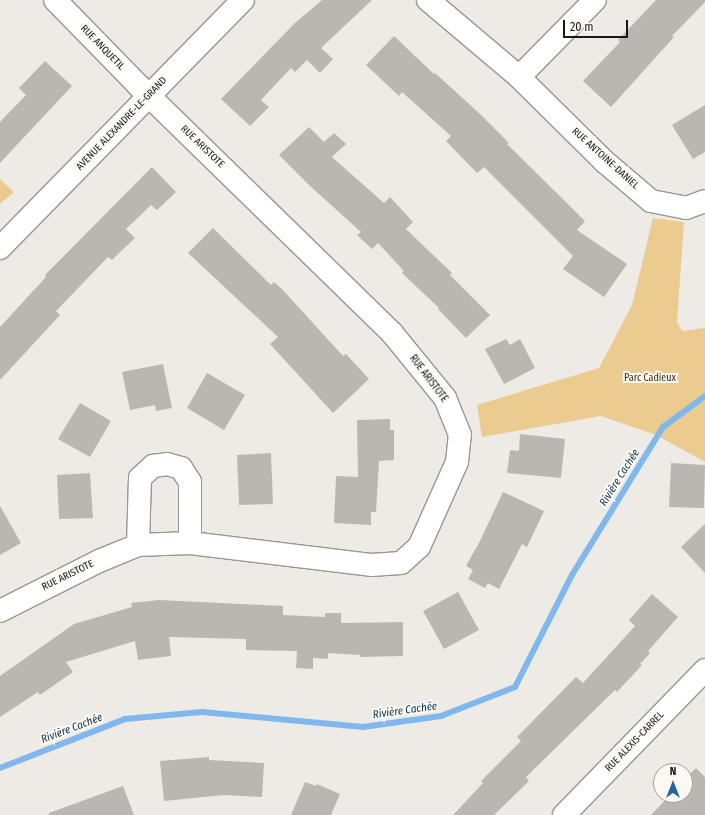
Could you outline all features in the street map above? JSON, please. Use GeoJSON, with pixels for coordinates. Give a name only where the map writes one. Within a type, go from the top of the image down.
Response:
{"type":"FeatureCollection","features":[{"type":"Feature","properties":{"kind":"street","name":"RUE ANQUETIL"},"geometry":{"type":"LineString","coordinates":[[55,0],[149,96]]}},
{"type":"Feature","properties":{"kind":"street","name":"AVENUE ALEXANDRE-LE-GRAND"},"geometry":{"type":"LineString","coordinates":[[0,248],[243,0]]}},
{"type":"Feature","properties":{"kind":"street","name":"RUE ANTOINE-DANIEL"},"geometry":{"type":"LineString","coordinates":[[428,0],[519,77],[606,162],[651,201],[686,208],[705,201]]}},
{"type":"Feature","properties":{"kind":"street"},"geometry":{"type":"LineString","coordinates":[[519,77],[595,0]]}},
{"type":"Feature","properties":{"kind":"street","name":"RUE ARISTOTE"},"geometry":{"type":"LineString","coordinates":[[0,611],[99,561],[138,546],[190,543],[371,565],[401,563],[418,547],[457,462],[460,435],[445,398],[392,333],[149,96]]}},
{"type":"Feature","properties":{"kind":"street"},"geometry":{"type":"LineString","coordinates":[[138,546],[140,478],[153,466],[167,464],[181,468],[190,482],[190,543]]}},
{"type":"Feature","properties":{"kind":"street","name":"RUE ALEXIS-CARREL"},"geometry":{"type":"LineString","coordinates":[[564,815],[705,670]]}},
{"type":"Feature","properties":{"kind":"green space"},"geometry":{"type":"Polygon","coordinates":[[[0,179],[14,192],[0,204],[0,179]]]}},
{"type":"Feature","properties":{"kind":"green space","name":"Parc Cadieux"},"geometry":{"type":"Polygon","coordinates":[[[653,218],[684,222],[677,322],[682,331],[705,328],[705,462],[656,435],[601,416],[482,437],[477,405],[599,368],[632,305],[653,218]]]}},
{"type":"Feature","properties":{"kind":"building"},"geometry":{"type":"Polygon","coordinates":[[[322,0],[372,0],[321,48],[333,59],[320,73],[307,60],[295,72],[291,68],[261,100],[269,107],[250,126],[221,99],[295,23],[322,0]]]}},
{"type":"Feature","properties":{"kind":"building"},"geometry":{"type":"Polygon","coordinates":[[[656,0],[705,0],[705,2],[672,36],[674,37],[611,107],[583,81],[620,42],[618,40],[656,0]]]}},
{"type":"Feature","properties":{"kind":"building"},"geometry":{"type":"Polygon","coordinates":[[[394,36],[434,74],[435,73],[479,113],[509,143],[507,144],[585,221],[577,230],[627,264],[604,297],[563,269],[573,256],[484,167],[477,173],[446,141],[451,136],[402,92],[399,96],[366,65],[394,36]]]}},
{"type":"Feature","properties":{"kind":"building"},"geometry":{"type":"Polygon","coordinates":[[[45,61],[72,86],[0,163],[0,122],[26,95],[19,88],[45,61]]]}},
{"type":"Feature","properties":{"kind":"building"},"geometry":{"type":"Polygon","coordinates":[[[705,105],[705,152],[693,159],[672,125],[705,105]]]}},
{"type":"Feature","properties":{"kind":"building"},"geometry":{"type":"Polygon","coordinates":[[[309,127],[324,142],[334,133],[346,144],[332,157],[384,203],[390,197],[413,222],[406,229],[452,273],[450,275],[490,315],[466,338],[438,309],[439,308],[402,273],[404,271],[378,243],[372,249],[357,235],[361,232],[309,185],[279,155],[309,127]]]}},
{"type":"Feature","properties":{"kind":"building"},"geometry":{"type":"Polygon","coordinates":[[[152,167],[176,192],[157,210],[151,205],[126,229],[135,238],[112,260],[108,257],[56,311],[60,315],[0,380],[0,327],[46,277],[45,275],[152,167]]]}},
{"type":"Feature","properties":{"kind":"building"},"geometry":{"type":"Polygon","coordinates":[[[213,228],[271,285],[274,282],[282,289],[343,356],[346,354],[369,379],[333,413],[270,344],[278,337],[188,253],[213,228]]]}},
{"type":"Feature","properties":{"kind":"building"},"geometry":{"type":"Polygon","coordinates":[[[506,339],[510,345],[520,339],[535,368],[504,384],[485,349],[506,339]]]}},
{"type":"Feature","properties":{"kind":"building"},"geometry":{"type":"Polygon","coordinates":[[[163,364],[172,408],[156,411],[155,405],[130,410],[122,372],[163,364]]]}},
{"type":"Feature","properties":{"kind":"building"},"geometry":{"type":"Polygon","coordinates":[[[207,373],[245,395],[224,430],[187,408],[207,373]]]}},
{"type":"Feature","properties":{"kind":"building"},"geometry":{"type":"Polygon","coordinates":[[[80,403],[111,421],[90,457],[58,439],[80,403]]]}},
{"type":"Feature","properties":{"kind":"building"},"geometry":{"type":"Polygon","coordinates":[[[390,419],[390,430],[394,430],[394,460],[379,461],[376,512],[371,512],[371,525],[334,523],[336,476],[358,477],[357,420],[390,419]]]}},
{"type":"Feature","properties":{"kind":"building"},"geometry":{"type":"Polygon","coordinates":[[[520,434],[565,439],[561,478],[507,473],[510,450],[519,451],[520,434]]]}},
{"type":"Feature","properties":{"kind":"building"},"geometry":{"type":"Polygon","coordinates":[[[271,453],[273,504],[239,505],[237,455],[271,453]]]}},
{"type":"Feature","properties":{"kind":"building"},"geometry":{"type":"Polygon","coordinates":[[[671,463],[705,465],[704,508],[669,507],[671,463]]]}},
{"type":"Feature","properties":{"kind":"building"},"geometry":{"type":"Polygon","coordinates":[[[90,473],[93,518],[59,519],[57,475],[90,473]]]}},
{"type":"Feature","properties":{"kind":"building"},"geometry":{"type":"Polygon","coordinates":[[[503,492],[544,511],[527,547],[522,544],[499,589],[488,583],[485,588],[468,579],[473,570],[466,566],[480,541],[503,492]]]}},
{"type":"Feature","properties":{"kind":"building"},"geometry":{"type":"Polygon","coordinates":[[[0,506],[21,543],[0,555],[0,506]]]}},
{"type":"Feature","properties":{"kind":"building"},"geometry":{"type":"Polygon","coordinates":[[[705,524],[705,573],[681,547],[705,524]]]}},
{"type":"Feature","properties":{"kind":"building"},"geometry":{"type":"Polygon","coordinates":[[[458,592],[479,630],[444,649],[423,611],[458,592]]]}},
{"type":"Feature","properties":{"kind":"building"},"geometry":{"type":"Polygon","coordinates":[[[652,594],[678,617],[648,651],[650,653],[640,664],[642,665],[617,692],[615,690],[526,777],[529,781],[494,815],[453,815],[483,783],[481,781],[521,741],[517,737],[576,677],[583,683],[635,626],[629,620],[652,594]]]}},
{"type":"Feature","properties":{"kind":"building"},"geometry":{"type":"Polygon","coordinates":[[[159,600],[283,606],[283,615],[325,617],[325,613],[341,613],[341,623],[403,622],[403,656],[360,657],[360,655],[328,653],[328,659],[313,658],[313,669],[296,668],[297,651],[246,650],[246,639],[169,637],[171,656],[138,660],[135,641],[66,662],[73,672],[40,695],[38,692],[0,717],[0,676],[74,624],[132,607],[131,603],[159,600]]]}},
{"type":"Feature","properties":{"kind":"building"},"geometry":{"type":"Polygon","coordinates":[[[209,757],[209,760],[264,763],[262,797],[224,795],[164,801],[160,761],[209,757]]]}},
{"type":"Feature","properties":{"kind":"building"},"geometry":{"type":"Polygon","coordinates":[[[696,768],[705,777],[705,815],[651,815],[662,803],[693,803],[693,771],[696,768]]]}},
{"type":"Feature","properties":{"kind":"building"},"geometry":{"type":"Polygon","coordinates":[[[305,782],[316,786],[317,784],[340,794],[331,815],[291,815],[305,782]]]}},
{"type":"Feature","properties":{"kind":"building"},"geometry":{"type":"Polygon","coordinates":[[[123,786],[134,815],[49,815],[49,813],[123,786]]]}},
{"type":"Feature","properties":{"kind":"waterway","name":"Rivière Cachée"},"geometry":{"type":"LineString","coordinates":[[0,768],[125,719],[202,712],[363,727],[441,716],[515,687],[572,575],[663,427],[705,396]]}}]}
